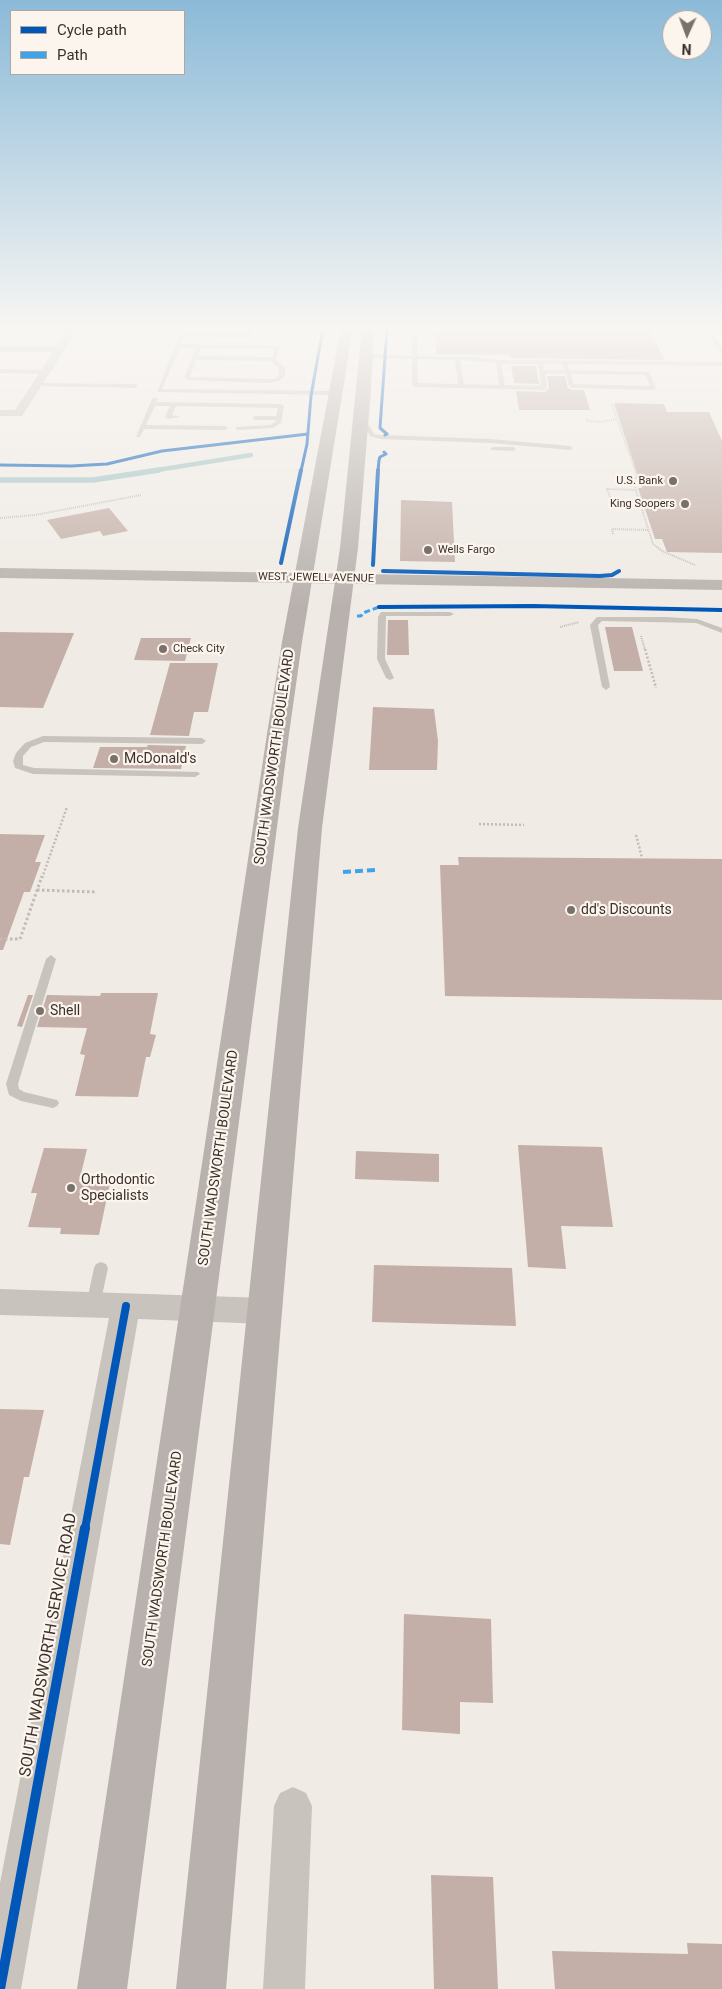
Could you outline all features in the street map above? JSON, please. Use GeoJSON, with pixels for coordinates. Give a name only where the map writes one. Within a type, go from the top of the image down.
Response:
{"type":"FeatureCollection","features":[{"type":"Feature","properties":{"kind":"main road","name":"SOUTH WADSWORTH BOULEVARD"},"geometry":{"type":"LineString","coordinates":[[201,1989],[310,828],[316,591],[333,421]]}},
{"type":"Feature","properties":{"kind":"main road","name":"SOUTH WADSWORTH BOULEVARD"},"geometry":{"type":"LineString","coordinates":[[102,1989],[278,734],[361,421]]}},
{"type":"Feature","properties":{"kind":"main road","name":"WEST JEWELL AVENUE"},"geometry":{"type":"LineString","coordinates":[[0,573],[316,591],[722,603]]}},
{"type":"Feature","properties":{"kind":"main road","name":"WEST JEWELL AVENUE"},"geometry":{"type":"LineString","coordinates":[[316,591],[722,585]]}},
{"type":"Feature","properties":{"kind":"street"},"geometry":{"type":"LineString","coordinates":[[0,1302],[265,1311]]}},
{"type":"Feature","properties":{"kind":"street","name":"SOUTH WADSWORTH SERVICE ROAD"},"geometry":{"type":"LineString","coordinates":[[0,1989],[10,1875],[109,1306]]}},
{"type":"Feature","properties":{"kind":"street"},"geometry":{"type":"LineString","coordinates":[[284,1989],[293,1806]]}},
{"type":"Feature","properties":{"kind":"lane"},"geometry":{"type":"LineString","coordinates":[[138,436],[145,421]]}},
{"type":"Feature","properties":{"kind":"lane"},"geometry":{"type":"LineString","coordinates":[[238,428],[272,427],[278,421]]}},
{"type":"Feature","properties":{"kind":"lane"},"geometry":{"type":"LineString","coordinates":[[364,421],[372,435],[380,437],[491,441],[570,448],[493,449]]}},
{"type":"Feature","properties":{"kind":"lane"},"geometry":{"type":"LineString","coordinates":[[142,427],[225,428]]}},
{"type":"Feature","properties":{"kind":"lane"},"geometry":{"type":"LineString","coordinates":[[390,678],[382,659],[382,617],[384,614],[450,614]]}},
{"type":"Feature","properties":{"kind":"lane"},"geometry":{"type":"LineString","coordinates":[[606,687],[594,625],[600,618],[657,618],[697,621],[722,631]]}},
{"type":"Feature","properties":{"kind":"lane"},"geometry":{"type":"LineString","coordinates":[[194,774],[33,771],[18,766],[18,756],[28,745],[53,738],[202,741]]}},
{"type":"Feature","properties":{"kind":"lane"},"geometry":{"type":"LineString","coordinates":[[51,958],[12,1084],[13,1092],[21,1096],[53,1103]]}},
{"type":"Feature","properties":{"kind":"lane"},"geometry":{"type":"LineString","coordinates":[[101,1268],[109,1306]]}},
{"type":"Feature","properties":{"kind":"path"},"geometry":{"type":"LineString","coordinates":[[588,421],[608,421]]}},
{"type":"Feature","properties":{"kind":"path"},"geometry":{"type":"LineString","coordinates":[[619,421],[638,478],[632,478],[656,548],[696,565]]}},
{"type":"Feature","properties":{"kind":"path"},"geometry":{"type":"LineString","coordinates":[[610,497],[607,489],[636,490]]}},
{"type":"Feature","properties":{"kind":"path"},"geometry":{"type":"LineString","coordinates":[[0,518],[36,516],[140,495]]}},
{"type":"Feature","properties":{"kind":"path"},"geometry":{"type":"LineString","coordinates":[[613,534],[612,530],[649,530]]}},
{"type":"Feature","properties":{"kind":"path"},"geometry":{"type":"LineString","coordinates":[[641,634],[656,688]]}},
{"type":"Feature","properties":{"kind":"path"},"geometry":{"type":"LineString","coordinates":[[0,939],[20,939],[67,807]]}},
{"type":"Feature","properties":{"kind":"path"},"geometry":{"type":"LineString","coordinates":[[479,824],[524,825]]}},
{"type":"Feature","properties":{"kind":"path"},"geometry":{"type":"LineString","coordinates":[[636,835],[642,858]]}},
{"type":"Feature","properties":{"kind":"path"},"geometry":{"type":"LineString","coordinates":[[37,890],[96,892]]}},
{"type":"Feature","properties":{"kind":"building"},"geometry":{"type":"Polygon","coordinates":[[[620,421],[713,421],[722,441],[722,553],[667,552],[662,539],[655,539],[638,488],[642,488],[620,421]]]}},
{"type":"Feature","properties":{"kind":"building"},"geometry":{"type":"Polygon","coordinates":[[[401,500],[452,502],[455,562],[400,561],[401,500]]]}},
{"type":"Feature","properties":{"kind":"building"},"geometry":{"type":"Polygon","coordinates":[[[109,508],[128,531],[103,536],[100,531],[61,539],[47,520],[109,508]]]}},
{"type":"Feature","properties":{"kind":"building"},"geometry":{"type":"Polygon","coordinates":[[[388,620],[408,620],[409,655],[387,655],[388,620]]]}},
{"type":"Feature","properties":{"kind":"building"},"geometry":{"type":"Polygon","coordinates":[[[605,627],[632,627],[643,671],[614,671],[605,627]]]}},
{"type":"Feature","properties":{"kind":"building"},"geometry":{"type":"Polygon","coordinates":[[[0,632],[74,633],[43,708],[0,707],[0,632]]]}},
{"type":"Feature","properties":{"kind":"building","name":"Check City"},"geometry":{"type":"Polygon","coordinates":[[[141,638],[191,638],[185,661],[134,660],[141,638]]]}},
{"type":"Feature","properties":{"kind":"building"},"geometry":{"type":"Polygon","coordinates":[[[170,663],[218,663],[208,712],[194,712],[189,736],[150,735],[170,663]]]}},
{"type":"Feature","properties":{"kind":"building"},"geometry":{"type":"Polygon","coordinates":[[[373,707],[434,709],[438,741],[437,770],[369,770],[373,707]]]}},
{"type":"Feature","properties":{"kind":"building","name":"McDonald's"},"geometry":{"type":"Polygon","coordinates":[[[148,745],[186,746],[181,769],[93,768],[100,747],[147,747],[148,745]]]}},
{"type":"Feature","properties":{"kind":"building"},"geometry":{"type":"Polygon","coordinates":[[[0,834],[45,835],[35,862],[41,862],[30,892],[24,892],[3,950],[0,950],[0,834]]]}},
{"type":"Feature","properties":{"kind":"building"},"geometry":{"type":"Polygon","coordinates":[[[458,857],[722,859],[722,1000],[445,996],[440,865],[459,865],[458,857]]]}},
{"type":"Feature","properties":{"kind":"building","name":"Shell"},"geometry":{"type":"Polygon","coordinates":[[[101,993],[158,993],[150,1034],[156,1035],[150,1057],[146,1057],[138,1097],[75,1096],[85,1055],[80,1054],[87,1028],[37,1027],[47,995],[100,996],[101,993]]]}},
{"type":"Feature","properties":{"kind":"building"},"geometry":{"type":"Polygon","coordinates":[[[28,995],[33,995],[22,1027],[17,1026],[28,995]]]}},
{"type":"Feature","properties":{"kind":"building"},"geometry":{"type":"Polygon","coordinates":[[[518,1145],[602,1147],[613,1227],[561,1226],[566,1269],[528,1267],[518,1145]]]}},
{"type":"Feature","properties":{"kind":"building","name":"Orthodontic Specialists"},"geometry":{"type":"Polygon","coordinates":[[[44,1148],[87,1149],[79,1182],[110,1183],[99,1235],[60,1234],[61,1228],[28,1227],[37,1193],[31,1193],[44,1148]]]}},
{"type":"Feature","properties":{"kind":"building"},"geometry":{"type":"Polygon","coordinates":[[[356,1151],[439,1154],[439,1182],[355,1179],[356,1151]]]}},
{"type":"Feature","properties":{"kind":"building"},"geometry":{"type":"Polygon","coordinates":[[[374,1265],[512,1268],[516,1326],[372,1322],[374,1265]]]}},
{"type":"Feature","properties":{"kind":"building"},"geometry":{"type":"Polygon","coordinates":[[[0,1409],[44,1410],[29,1477],[24,1477],[10,1545],[0,1544],[0,1409]]]}},
{"type":"Feature","properties":{"kind":"building"},"geometry":{"type":"Polygon","coordinates":[[[404,1614],[491,1619],[493,1703],[460,1702],[460,1734],[402,1730],[404,1614]]]}},
{"type":"Feature","properties":{"kind":"building"},"geometry":{"type":"Polygon","coordinates":[[[431,1875],[493,1877],[498,1989],[434,1989],[431,1875]]]}},
{"type":"Feature","properties":{"kind":"building"},"geometry":{"type":"Polygon","coordinates":[[[687,1943],[722,1944],[722,1989],[555,1989],[552,1951],[688,1954],[687,1943]]]}},
{"type":"Feature","properties":{"kind":"waterway"},"geometry":{"type":"LineString","coordinates":[[151,471],[251,455]]}},
{"type":"Feature","properties":{"kind":"waterway"},"geometry":{"type":"LineString","coordinates":[[0,480],[93,480],[159,470]]}},
{"type":"Feature","properties":{"kind":"marked path"},"geometry":{"type":"LineString","coordinates":[[357,616],[361,616],[363,613],[379,607],[379,605]]}},
{"type":"Feature","properties":{"kind":"marked path"},"geometry":{"type":"LineString","coordinates":[[343,872],[376,870]]}},
{"type":"Feature","properties":{"kind":"cycle path"},"geometry":{"type":"LineString","coordinates":[[281,563],[307,444],[309,421]]}},
{"type":"Feature","properties":{"kind":"cycle path"},"geometry":{"type":"LineString","coordinates":[[381,421],[380,428],[387,434],[385,435]]}},
{"type":"Feature","properties":{"kind":"cycle path"},"geometry":{"type":"LineString","coordinates":[[0,465],[71,466],[107,464],[162,451],[308,434]]}},
{"type":"Feature","properties":{"kind":"cycle path"},"geometry":{"type":"LineString","coordinates":[[373,565],[379,460],[380,457],[386,454],[384,452]]}},
{"type":"Feature","properties":{"kind":"cycle path"},"geometry":{"type":"LineString","coordinates":[[383,571],[600,576],[612,575],[619,571]]}},
{"type":"Feature","properties":{"kind":"cycle path"},"geometry":{"type":"LineString","coordinates":[[379,607],[533,606],[722,610]]}},
{"type":"Feature","properties":{"kind":"cycle path"},"geometry":{"type":"LineString","coordinates":[[0,1989],[126,1306]]}},
{"type":"Feature","properties":{"kind":"place","name":"U.S. Bank"},"geometry":{"type":"Point","coordinates":[673,481]}},
{"type":"Feature","properties":{"kind":"place","name":"King Soopers"},"geometry":{"type":"Point","coordinates":[685,504]}},
{"type":"Feature","properties":{"kind":"place","name":"Wells Fargo"},"geometry":{"type":"Point","coordinates":[428,550]}},
{"type":"Feature","properties":{"kind":"place","name":"Check City"},"geometry":{"type":"Point","coordinates":[163,649]}},
{"type":"Feature","properties":{"kind":"place","name":"McDonald's"},"geometry":{"type":"Point","coordinates":[114,759]}},
{"type":"Feature","properties":{"kind":"place","name":"dd's Discounts"},"geometry":{"type":"Point","coordinates":[571,910]}},
{"type":"Feature","properties":{"kind":"place","name":"Shell"},"geometry":{"type":"Point","coordinates":[40,1011]}},
{"type":"Feature","properties":{"kind":"place","name":"Orthodontic Specialists"},"geometry":{"type":"Point","coordinates":[71,1188]}}]}
